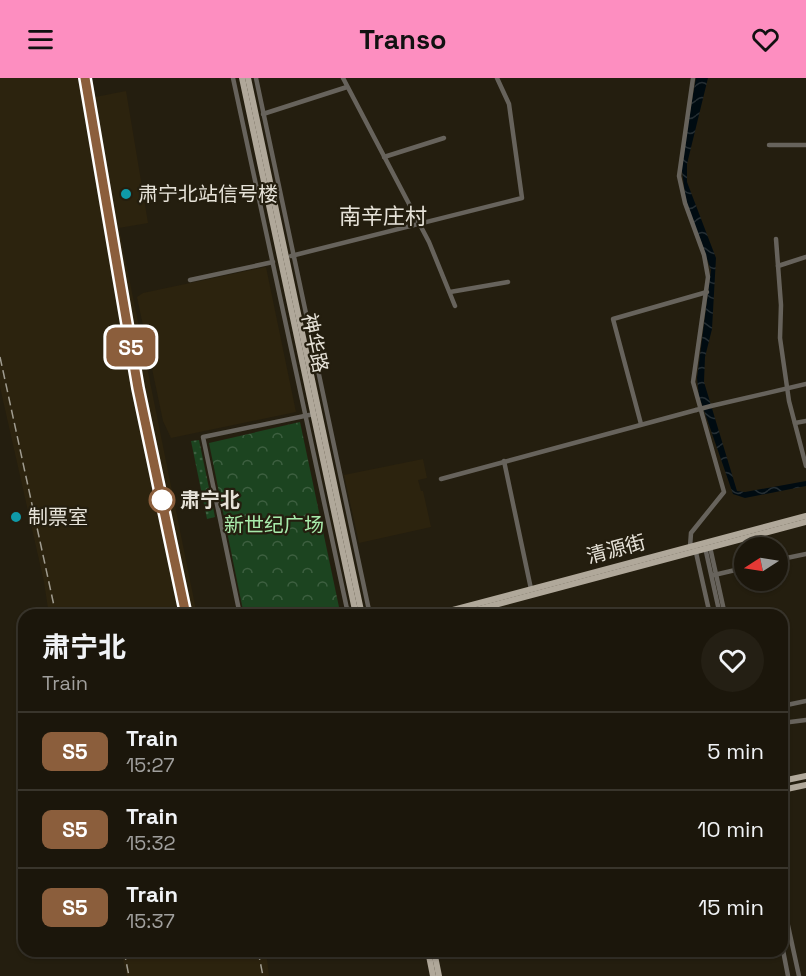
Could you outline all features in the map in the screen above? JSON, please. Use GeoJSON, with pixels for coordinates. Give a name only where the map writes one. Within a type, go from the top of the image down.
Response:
{"type":"FeatureCollection","features":[{"type":"Feature","properties":{"kind":"main road","name":"神华路"},"geometry":{"type":"LineString","coordinates":[[242,78],[356,609]]}},
{"type":"Feature","properties":{"kind":"main road","name":"神华路"},"geometry":{"type":"LineString","coordinates":[[248,78],[290,256],[361,609]]}},
{"type":"Feature","properties":{"kind":"main road","name":"清源街"},"geometry":{"type":"LineString","coordinates":[[707,546],[806,516]]}},
{"type":"Feature","properties":{"kind":"main road","name":"清源街"},"geometry":{"type":"LineString","coordinates":[[456,609],[693,548],[806,522]]}},
{"type":"Feature","properties":{"kind":"main road","name":"清源街"},"geometry":{"type":"LineString","coordinates":[[478,609],[693,548]]}},
{"type":"Feature","properties":{"kind":"main road"},"geometry":{"type":"LineString","coordinates":[[788,780],[806,776]]}},
{"type":"Feature","properties":{"kind":"main road"},"geometry":{"type":"LineString","coordinates":[[788,789],[806,785]]}},
{"type":"Feature","properties":{"kind":"main road"},"geometry":{"type":"LineString","coordinates":[[429,957],[434,976]]}},
{"type":"Feature","properties":{"kind":"main road"},"geometry":{"type":"LineString","coordinates":[[435,957],[439,976]]}},
{"type":"Feature","properties":{"kind":"street"},"geometry":{"type":"LineString","coordinates":[[233,78],[347,609]]}},
{"type":"Feature","properties":{"kind":"street"},"geometry":{"type":"LineString","coordinates":[[256,78],[290,256],[369,609]]}},
{"type":"Feature","properties":{"kind":"street"},"geometry":{"type":"LineString","coordinates":[[343,78],[420,223],[455,306]]}},
{"type":"Feature","properties":{"kind":"street"},"geometry":{"type":"LineString","coordinates":[[290,256],[524,196],[508,104],[496,78]]}},
{"type":"Feature","properties":{"kind":"street"},"geometry":{"type":"LineString","coordinates":[[693,78],[679,176],[684,202],[706,263],[707,292],[693,382],[724,492],[691,533],[708,609]]}},
{"type":"Feature","properties":{"kind":"street"},"geometry":{"type":"LineString","coordinates":[[263,114],[347,87]]}},
{"type":"Feature","properties":{"kind":"street"},"geometry":{"type":"LineString","coordinates":[[384,157],[444,138]]}},
{"type":"Feature","properties":{"kind":"street"},"geometry":{"type":"LineString","coordinates":[[769,145],[806,145]]}},
{"type":"Feature","properties":{"kind":"street"},"geometry":{"type":"LineString","coordinates":[[776,240],[779,329],[787,387],[806,466]]}},
{"type":"Feature","properties":{"kind":"street"},"geometry":{"type":"LineString","coordinates":[[778,266],[806,257]]}},
{"type":"Feature","properties":{"kind":"street"},"geometry":{"type":"LineString","coordinates":[[190,280],[273,262]]}},
{"type":"Feature","properties":{"kind":"street"},"geometry":{"type":"LineString","coordinates":[[450,292],[508,282]]}},
{"type":"Feature","properties":{"kind":"street"},"geometry":{"type":"LineString","coordinates":[[640,423],[612,319],[707,292]]}},
{"type":"Feature","properties":{"kind":"street"},"geometry":{"type":"LineString","coordinates":[[441,479],[640,423],[806,384]]}},
{"type":"Feature","properties":{"kind":"street"},"geometry":{"type":"LineString","coordinates":[[239,609],[203,437],[314,414]]}},
{"type":"Feature","properties":{"kind":"street"},"geometry":{"type":"LineString","coordinates":[[795,423],[806,421]]}},
{"type":"Feature","properties":{"kind":"street"},"geometry":{"type":"LineString","coordinates":[[504,462],[531,589]]}},
{"type":"Feature","properties":{"kind":"street"},"geometry":{"type":"LineString","coordinates":[[707,546],[723,609]]}},
{"type":"Feature","properties":{"kind":"street"},"geometry":{"type":"LineString","coordinates":[[788,558],[806,554]]}},
{"type":"Feature","properties":{"kind":"street"},"geometry":{"type":"LineString","coordinates":[[714,575],[734,570]]}},
{"type":"Feature","properties":{"kind":"street"},"geometry":{"type":"LineString","coordinates":[[714,575],[719,609]]}},
{"type":"Feature","properties":{"kind":"street"},"geometry":{"type":"LineString","coordinates":[[788,705],[806,701]]}},
{"type":"Feature","properties":{"kind":"street"},"geometry":{"type":"LineString","coordinates":[[788,722],[806,720]]}},
{"type":"Feature","properties":{"kind":"street"},"geometry":{"type":"LineString","coordinates":[[788,927],[798,976]]}},
{"type":"Feature","properties":{"kind":"street"},"geometry":{"type":"LineString","coordinates":[[784,957],[788,976]]}},
{"type":"Feature","properties":{"kind":"shaded area"},"geometry":{"type":"Polygon","coordinates":[[[0,78],[92,78],[95,97],[126,91],[148,223],[119,228],[196,609],[48,609],[0,387],[0,78]]]}},
{"type":"Feature","properties":{"kind":"shaded area"},"geometry":{"type":"Polygon","coordinates":[[[266,267],[296,412],[171,438],[163,421],[137,297],[143,293],[266,267]]]}},
{"type":"Feature","properties":{"kind":"shaded area"},"geometry":{"type":"Polygon","coordinates":[[[423,459],[427,478],[418,480],[421,491],[423,491],[431,527],[359,543],[344,475],[423,459]]]}},
{"type":"Feature","properties":{"kind":"shaded area"},"geometry":{"type":"Polygon","coordinates":[[[122,957],[267,957],[269,976],[127,976],[122,957]]]}},
{"type":"Feature","properties":{"kind":"green space","name":"新世纪广场"},"geometry":{"type":"Polygon","coordinates":[[[300,422],[339,607],[330,609],[243,609],[209,443],[300,422]]]}},
{"type":"Feature","properties":{"kind":"green space"},"geometry":{"type":"Polygon","coordinates":[[[199,440],[215,517],[207,519],[191,441],[199,440]]]}},
{"type":"Feature","properties":{"kind":"water"},"geometry":{"type":"Polygon","coordinates":[[[696,78],[708,78],[687,164],[687,182],[716,258],[712,329],[705,357],[704,382],[737,491],[745,492],[806,481],[806,486],[745,498],[733,494],[699,396],[697,378],[711,270],[686,201],[681,163],[696,78]]]}},
{"type":"Feature","properties":{"kind":"railway"},"geometry":{"type":"LineString","coordinates":[[85,78],[138,388],[185,609]]}},
{"type":"Feature","properties":{"kind":"railway"},"geometry":{"type":"LineString","coordinates":[[0,357],[55,609]]}},
{"type":"Feature","properties":{"kind":"railway"},"geometry":{"type":"LineString","coordinates":[[125,957],[129,976]]}},
{"type":"Feature","properties":{"kind":"railway"},"geometry":{"type":"LineString","coordinates":[[259,957],[263,976]]}},
{"type":"Feature","properties":{"kind":"train","name":"S5"},"geometry":{"type":"LineString","coordinates":[[85,78],[138,388],[185,609]]}},
{"type":"Feature","properties":{"kind":"place","name":"肃宁北站信号楼"},"geometry":{"type":"Point","coordinates":[126,194]}},
{"type":"Feature","properties":{"kind":"place","name":"肃宁北"},"geometry":{"type":"Point","coordinates":[162,500]}},
{"type":"Feature","properties":{"kind":"place","name":"制票室"},"geometry":{"type":"Point","coordinates":[16,517]}},
{"type":"Feature","properties":{"kind":"district","name":"南辛庄村"},"geometry":{"type":"Point","coordinates":[383,216]}}]}
